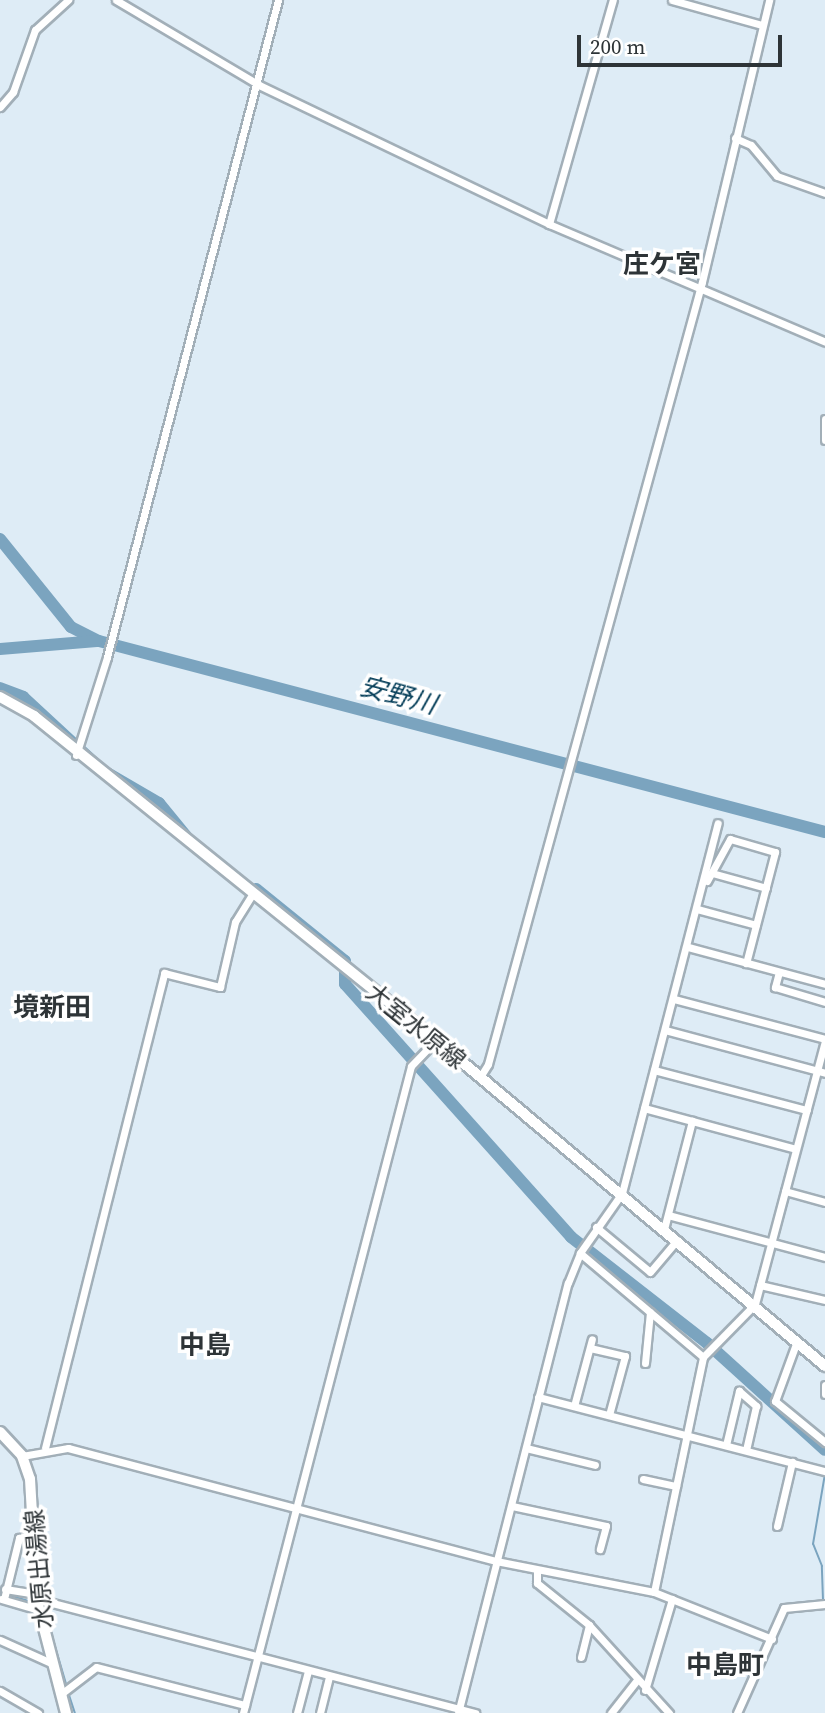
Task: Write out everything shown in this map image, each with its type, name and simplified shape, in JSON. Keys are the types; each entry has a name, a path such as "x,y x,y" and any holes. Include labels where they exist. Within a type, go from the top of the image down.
{"main road":[{"name":"大室水原線","path":"0,697 34,716 79,750 251,896 436,1040 622,1193 825,1366"},
{"name":"水原出湯線","path":"0,1432 22,1456 32,1491 38,1602 51,1663 66,1713"}],"street":[{"path":"0,107 13,92 35,30 68,0"},
{"path":"116,0 259,85 549,224 825,342"},
{"path":"79,750 107,657 259,85 278,0"},
{"path":"549,224 613,0"},
{"path":"672,0 762,25"},
{"path":"480,1077 575,752 700,287 769,0"},
{"path":"736,138 751,145 776,176 825,193"},
{"path":"825,419 825,440"},
{"path":"459,1711 538,1397 580,1253 622,1193 688,947 718,823"},
{"path":"701,892 730,839 775,852 746,963"},
{"path":"712,873 766,888"},
{"path":"46,1448 164,973 220,986 235,922 251,896"},
{"path":"697,909 756,925"},
{"path":"688,947 825,984"},
{"path":"779,972 775,987 825,1002"},
{"path":"654,1591 703,1357 755,1304 807,1110 821,1072 825,1040 674,999"},
{"path":"665,1030 821,1072"},
{"path":"61,1694 96,1667 244,1709 411,1066 436,1040"},
{"path":"654,1070 807,1110"},
{"path":"644,1108 796,1149"},
{"path":"664,1229 692,1121"},
{"path":"785,1191 825,1202"},
{"path":"668,1215 825,1257"},
{"path":"596,1227 650,1272 677,1240"},
{"path":"580,1253 703,1357"},
{"path":"760,1285 825,1300"},
{"path":"645,1363 650,1312"},
{"path":"574,1406 592,1339"},
{"path":"797,1341 775,1401 825,1442"},
{"path":"590,1348 625,1356 609,1415"},
{"path":"825,1385 825,1394"},
{"path":"726,1445 739,1391 756,1406 746,1450"},
{"path":"538,1397 825,1471"},
{"path":"22,1456 46,1448 68,1448 496,1561 654,1591 772,1639"},
{"path":"526,1448 595,1465"},
{"path":"777,1526 792,1462"},
{"path":"643,1479 676,1486"},
{"path":"512,1506 606,1526 600,1549"},
{"path":"33,1535 19,1538 2,1599 38,1602"},
{"path":"537,1570 537,1583 589,1625 645,1690 669,1713"},
{"path":"5,1589 38,1602 475,1713"},
{"path":"645,1690 672,1599"},
{"path":"737,1713 789,1605 825,1604"},
{"path":"581,1657 589,1625"},
{"path":"0,1640 51,1663"},
{"path":"297,1713 308,1671"},
{"path":"320,1713 329,1676"},
{"path":"611,1713 637,1680"},
{"path":"0,1691 38,1713"}],"waterway":[{"name":"安野川","path":"0,539 71,627 99,641 825,832"},
{"path":"0,649 97,641"},
{"path":"0,688 23,697 102,770 159,803 186,836"},
{"path":"256,889 345,961 345,984 571,1237 707,1343 825,1450"},
{"path":"823,1600 822,1566 813,1544 825,1474"},
{"path":"8,1595 33,1602"},
{"path":"44,1609 67,1687"},
{"path":"68,1692 75,1713"}],"district":[{"name":"庄ケ宮","path":"662,265"},
{"name":"境新田","path":"52,1008"},
{"name":"中島","path":"205,1346"},
{"name":"中島町","path":"725,1666"}]}
